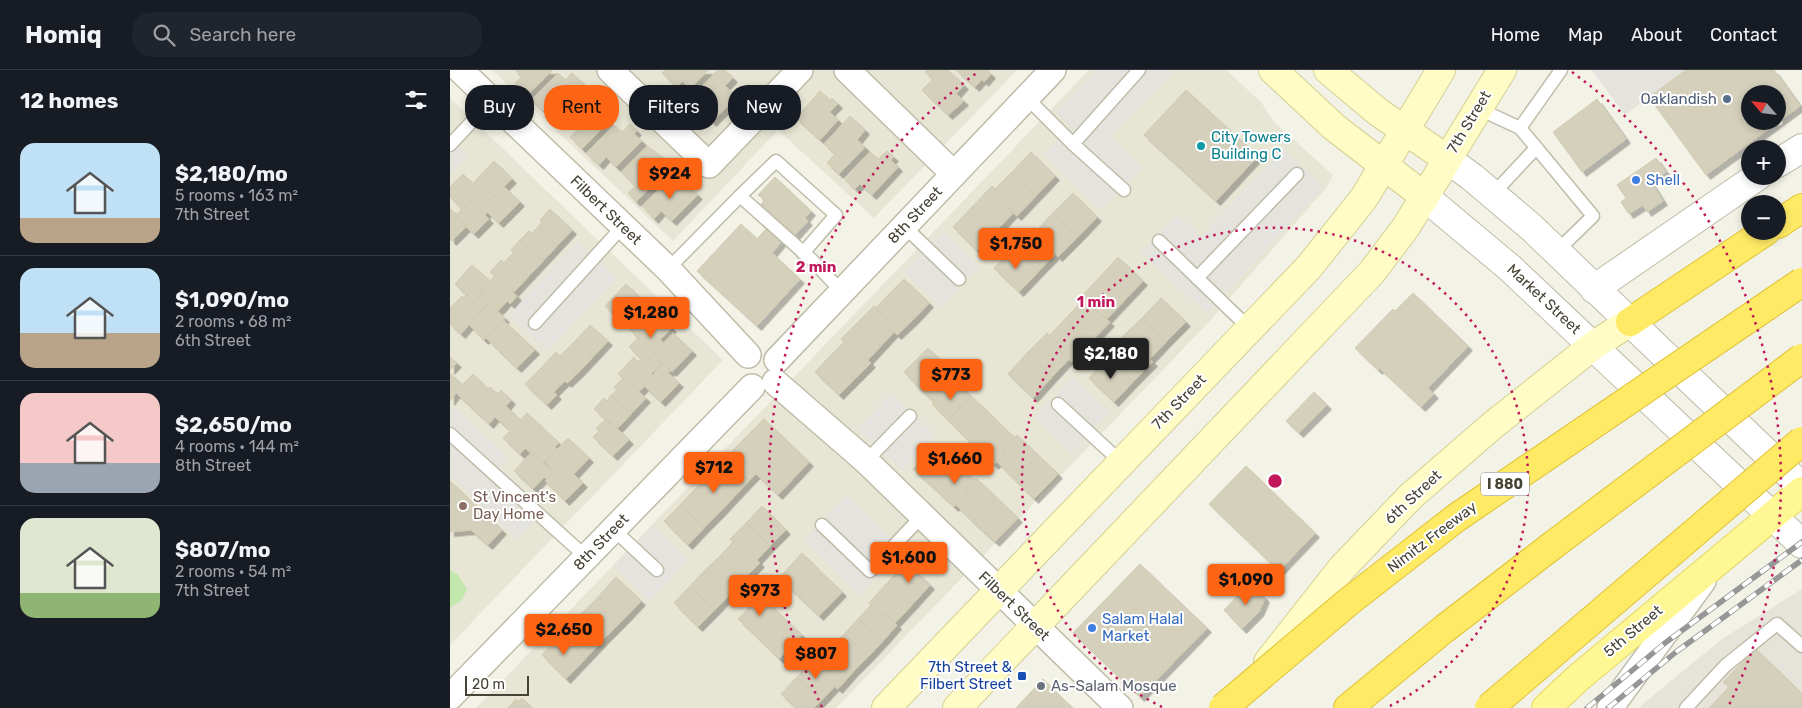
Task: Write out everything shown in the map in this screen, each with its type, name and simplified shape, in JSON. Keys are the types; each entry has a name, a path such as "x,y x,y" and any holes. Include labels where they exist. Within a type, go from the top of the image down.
{"highway":[{"path":"1786,219 1802,208"},
{"path":"1630,322 1753,240"},
{"name":"Nimitz Freeway","path":"1223,708 1318,626 1456,518 1802,282"},
{"path":"1348,708 1487,596 1802,358"},
{"path":"1489,708 1802,441"}],"main road":[{"name":"Market Street","path":"1273,70 1334,127 1425,197"},
{"path":"1328,70 1406,132 1447,159"},
{"name":"7th Street","path":"886,708 1332,240 1356,209 1406,132 1441,70"},
{"name":"7th Street","path":"957,708 1345,303 1390,249 1425,197 1477,108 1502,70"},
{"name":"6th Street","path":"1232,708 1342,568 1411,496 1493,426 1594,345 1630,322"},
{"name":"5th Street","path":"1546,708 1578,678 1802,489"}],"street":[{"name":"Filbert Street","path":"460,70 476,85"},
{"path":"610,70 709,165 800,70"},
{"path":"848,70 954,174"},
{"name":"8th Street","path":"450,697 613,529 768,376 842,292 1053,70"},
{"name":"Filbert Street","path":"523,130 668,269 748,355 763,351 768,376 866,461 1120,708"},
{"path":"1786,158 1802,148"},
{"path":"1447,159 1493,194 1556,252 1802,489"},
{"path":"1594,289 1745,185"},
{"name":"Market Street","path":"1425,197 1477,238 1594,345 1802,544"},
{"name":"5th Street","path":"1610,708 1722,556"}],"lane":[{"path":"1073,144 1139,70"},
{"path":"1520,128 1561,70"},
{"path":"1026,98 1124,190"},
{"path":"1477,108 1520,128 1593,216 1556,252"},
{"path":"450,145 465,129"},
{"path":"1493,194 1536,148"},
{"path":"668,269 776,160 836,215 803,253"},
{"path":"1197,278 1297,174"},
{"path":"740,196 803,253 842,292"},
{"path":"535,323 595,260 623,226"},
{"path":"905,227 959,279"},
{"path":"1160,241 1250,328"},
{"path":"1058,404 1121,462"},
{"path":"866,461 910,416"},
{"path":"450,434 586,557"},
{"path":"822,525 870,571 922,516"},
{"path":"613,529 657,570"},
{"path":"1686,708 1725,666 1777,624 1802,646"}],"shaded area":[{"path":"492,70 1017,70 874,218 778,130 673,241 556,130 619,130 619,85 544,85 544,119 534,110 534,85 508,85"},
{"path":"1089,70 1226,70 1261,102 1274,122 1333,175 1326,188 1208,323 836,708 476,708"},
{"path":"1096,70 1175,70 1110,135 1143,168 1101,210 1044,153 1070,126 1055,111"},
{"path":"1592,70 1686,70 1625,115"},
{"path":"450,98 465,112 465,130 483,130 723,360 450,645"},
{"path":"450,137 469,156 450,174"},
{"path":"1283,149 1324,187 1207,313 1141,253 1177,214 1201,236"},
{"path":"943,232 979,267 941,307 904,272"},
{"path":"578,241 617,278 548,351 509,314"},
{"path":"1074,377 1110,412 1071,453 1035,417"},
{"path":"891,393 935,435 902,470 857,429"},
{"path":"454,406 509,458 501,468 546,511 518,540 450,476 450,411"},
{"path":"846,495 903,549 860,595 803,540"},
{"path":"652,525 689,560 650,601 613,566"},
{"path":"1802,589 1802,708 1638,708 1722,639"}],"green space":[{"path":"450,570 458,575 467,589 462,600 450,608"}],"building":[{"path":"516,70 553,70 534,88 534,85 517,85 515,83 521,78"},
{"path":"665,70 708,70 694,85 686,85 683,81 679,85 675,85 662,73"},
{"path":"718,70 725,70 733,78 725,86 728,89 728,106 718,116 718,85 703,85"},
{"path":"927,70 948,70 964,85 956,94 964,101 948,115 922,90 933,79 925,72"},
{"path":"956,70 987,70 991,74 984,82 982,79 975,87"},
{"path":"1686,70 1774,70 1785,85 1741,85 1741,130 1767,130 1754,140 1741,140 1741,149 1706,175 1649,97"},
{"path":"558,73 565,80 572,73 585,85 546,85"},
{"path":"544,87 543,111 534,103 534,97"},
{"path":"1786,87 1800,106 1786,116"},
{"name":"City Towers Building C","path":"1186,90 1258,156 1216,201 1144,135"},
{"path":"820,91 831,101 832,98 838,104 830,112 838,120 820,140 801,123 801,112"},
{"path":"1597,99 1626,139 1582,172 1553,132"},
{"path":"850,116 865,130 857,140 865,147 839,174 827,163 835,154 824,144"},
{"path":"629,125 629,130 636,130 634,134 642,141 616,167 606,157 599,165 586,153 609,130 619,129 622,132"},
{"path":"577,130 600,130 582,149 570,137"},
{"path":"647,146 664,158 656,167 664,174 636,202 628,193 635,186 621,172"},
{"path":"887,151 894,157 891,160 898,167 872,195 860,184 855,189 845,180 870,152 878,159"},
{"path":"1031,152 1055,176 1036,196 1011,173"},
{"path":"1656,158 1666,172 1651,182 1663,201 1647,212 1643,205 1629,214 1621,202 1626,198 1617,185"},
{"path":"494,161 512,179 490,200 474,185 475,181"},
{"path":"1011,173 1036,196 1017,216 1003,203 1006,200 995,189"},
{"path":"463,174 490,200 480,210 470,201 462,209 450,197 450,187"},
{"path":"775,177 811,211 805,218 808,221 795,235 761,204 765,200 758,195"},
{"path":"669,179 677,187 683,181 698,195 672,221 661,211 654,219 642,206"},
{"path":"992,186 1006,200 1003,203 1013,213 997,230 972,207"},
{"path":"504,187 520,202 499,223 487,212 485,215 480,210"},
{"path":"1073,193 1097,217 1078,237 1053,213"},
{"path":"470,201 489,219 474,234 455,216"},
{"path":"972,207 997,230 977,251 953,227"},
{"path":"450,208 466,227 452,241 450,239"},
{"path":"550,209 572,230 557,246 538,227 542,222 540,220"},
{"path":"1053,213 1078,237 1058,257 1045,243 1048,241 1037,230"},
{"path":"741,224 757,239 767,228 782,241 772,253 800,279 757,326 697,271"},
{"path":"538,227 557,246 543,261 520,240 529,231 532,233"},
{"path":"1034,227 1048,241 1045,243 1056,254 1039,271 1014,247"},
{"path":"520,240 543,261 528,277 508,258 514,253 511,250"},
{"path":"1014,247 1039,271 1019,292 994,268"},
{"path":"1118,257 1143,281 1124,301 1099,278"},
{"path":"508,258 528,277 514,292 490,272 501,260 504,263"},
{"path":"472,265 490,281 474,302 455,284"},
{"path":"495,275 517,296 510,304 507,301 500,309 491,300 486,305 478,297 483,293 481,291"},
{"path":"1099,278 1124,301 1107,319 1080,298"},
{"path":"904,279 929,303 914,319 889,294"},
{"path":"626,284 645,302 626,322 621,317 618,320 605,306"},
{"path":"1413,293 1433,312 1378,370 1355,348 1393,309 1395,311"},
{"path":"889,294 914,319 897,335 884,322 887,319 876,308"},
{"path":"466,295 474,302 478,297 486,305 461,334 450,324 450,308 462,296 464,298"},
{"path":"1161,298 1186,322 1166,342 1142,318"},
{"path":"491,300 500,309 497,311 505,318 484,340 469,325"},
{"path":"1083,300 1110,322 1091,342 1066,318"},
{"path":"645,302 659,316 638,338 630,330 632,328 626,322"},
{"path":"874,306 887,319 884,322 894,332 881,346 857,323"},
{"path":"1433,312 1468,346 1428,388 1434,394 1421,407 1379,368"},
{"path":"662,313 669,320 667,323 672,328 660,340 664,343 645,363 629,347"},
{"path":"1066,318 1091,342 1072,362 1058,349 1061,346 1050,335"},
{"path":"1142,318 1166,342 1150,359 1140,349 1137,352 1122,337"},
{"path":"503,320 518,334 501,353 486,338"},
{"path":"857,323 881,346 868,360 857,350 855,353 841,339"},
{"path":"590,325 608,341 593,357 576,340"},
{"path":"673,333 692,351 672,372 653,354"},
{"path":"1047,333 1061,346 1058,349 1069,359 1052,377 1027,353"},
{"path":"518,334 535,350 517,368 501,353"},
{"path":"576,340 593,357 578,373 560,356"},
{"path":"1126,340 1137,352 1140,349 1153,362 1133,382 1108,358"},
{"path":"844,342 855,353 857,350 871,363 855,379 831,355"},
{"path":"928,348 945,364 920,389 904,372"},
{"path":"556,352 578,373 567,383 565,381 560,386 541,368"},
{"path":"1027,353 1052,377 1033,398 1008,374"},
{"path":"653,354 662,363 651,374 654,376 638,393 618,374 634,357 638,362 641,359 645,363"},
{"path":"831,355 855,379 839,395 815,372"},
{"path":"450,357 457,363 450,370"},
{"path":"1108,358 1133,382 1114,402 1089,378"},
{"path":"662,363 670,371 668,373 679,383 661,402 644,386"},
{"path":"945,364 960,380 948,393 945,390 934,402 920,389"},
{"path":"541,368 560,386 554,392 557,395 547,405 525,384"},
{"path":"450,373 462,385 450,401"},
{"path":"473,374 488,389 471,407 455,392"},
{"path":"623,378 646,398 631,414 611,395 617,390 614,387"},
{"path":"958,383 971,396 948,420 932,404 945,390 948,393"},
{"path":"490,387 498,394 501,390 511,400 506,406 513,413 503,424 495,417 489,424 471,407"},
{"path":"1314,392 1327,405 1299,433 1286,421"},
{"path":"611,395 631,414 617,429 594,409 604,398 607,401"},
{"path":"971,396 986,410 962,434 948,420"},
{"path":"986,410 1001,425 977,449 962,434"},
{"path":"513,413 520,420 527,413 543,428 524,447 526,448 520,454 503,438 510,431 503,424"},
{"path":"764,419 809,462 778,495 756,474 749,481 732,464 738,457 732,451"},
{"path":"605,420 610,425 612,423 629,440 613,456 593,437 599,431 596,428"},
{"path":"1001,425 1015,438 1004,449 1007,451 994,465 977,449"},
{"path":"543,428 559,443 555,447 557,449 542,464 524,447"},
{"path":"1017,435 1038,455 1014,479 997,462 1007,451 1004,449"},
{"path":"568,438 589,458 574,474 563,463 554,472 545,462"},
{"path":"936,444 957,464 934,488 913,469"},
{"path":"531,453 554,472 547,480 544,477 533,489 514,471"},
{"path":"1038,455 1058,474 1034,499 1014,479"},
{"path":"725,458 749,481 733,498 709,474"},
{"path":"563,463 583,483 565,501 545,481"},
{"path":"957,464 974,480 965,490 967,493 954,507 934,488"},
{"path":"1246,466 1315,533 1279,571 1209,504"},
{"path":"709,474 733,498 719,513 694,490"},
{"path":"976,478 996,497 973,522 956,505 967,493 965,490"},
{"name":"St Vincent's Day Home","path":"450,481 502,530 488,545 471,530 450,532"},
{"path":"694,490 719,513 704,528 680,505"},
{"path":"996,497 1018,518 995,542 973,522"},
{"path":"680,505 704,528 688,545 664,521"},
{"path":"762,506 786,530 770,546 746,523"},
{"path":"746,523 770,546 757,560 747,550 744,553 730,539"},
{"path":"733,542 744,553 747,550 760,563 744,579 720,556"},
{"path":"802,553 822,573 799,597 779,578"},
{"path":"720,556 744,579 729,595 704,571"},
{"path":"906,562 930,585 912,605 888,582"},
{"path":"1140,564 1207,628 1140,697 1073,633"},
{"path":"704,571 729,595 715,610 690,586"},
{"path":"822,573 842,592 819,616 799,597"},
{"path":"616,577 641,601 622,621 598,597"},
{"path":"888,582 912,605 895,623 884,613 882,616 869,603"},
{"path":"1250,583 1265,598 1259,612 1242,629 1224,610"},
{"path":"690,586 715,610 698,627 674,603"},
{"path":"761,596 781,615 759,639 738,619"},
{"path":"598,597 622,621 604,639 579,616"},
{"path":"871,605 882,616 884,613 897,625 883,641 858,619"},
{"path":"781,615 802,635 779,659 759,639"},
{"path":"579,616 604,639 586,658 562,634"},
{"path":"858,619 883,641 868,657 844,634"},
{"path":"562,634 586,658 566,679 542,655"},
{"path":"844,634 868,657 853,672 829,650"},
{"path":"1756,649 1802,694 1802,708 1709,708 1729,687 1723,682"},
{"path":"829,650 853,672 838,689 824,676 827,673 817,663"},
{"path":"813,660 827,673 824,676 835,686 822,700 797,677"},
{"path":"797,677 822,700 814,708 796,708 781,694"},
{"path":"1043,679 1063,699 1054,708 1016,708"},
{"path":"522,698 532,708 508,708 516,699 518,702"},
{"path":"1063,699 1073,708 1054,708"}],"railway":[{"path":"1587,708 1665,643 1802,542"},
{"path":"1608,708 1676,652 1802,560"}],"place":[{"name":"Oaklandish","path":"1727,99"},
{"name":"City Towers Building C","path":"1201,146"},
{"name":"Shell","path":"1636,180"},
{"name":"St Vincent's Day Home","path":"463,506"},
{"name":"Salam Halal Market","path":"1092,628"},
{"name":"7th Street & Filbert Street","path":"1022,676"},
{"name":"As-Salam Mosque","path":"1041,686"}]}
